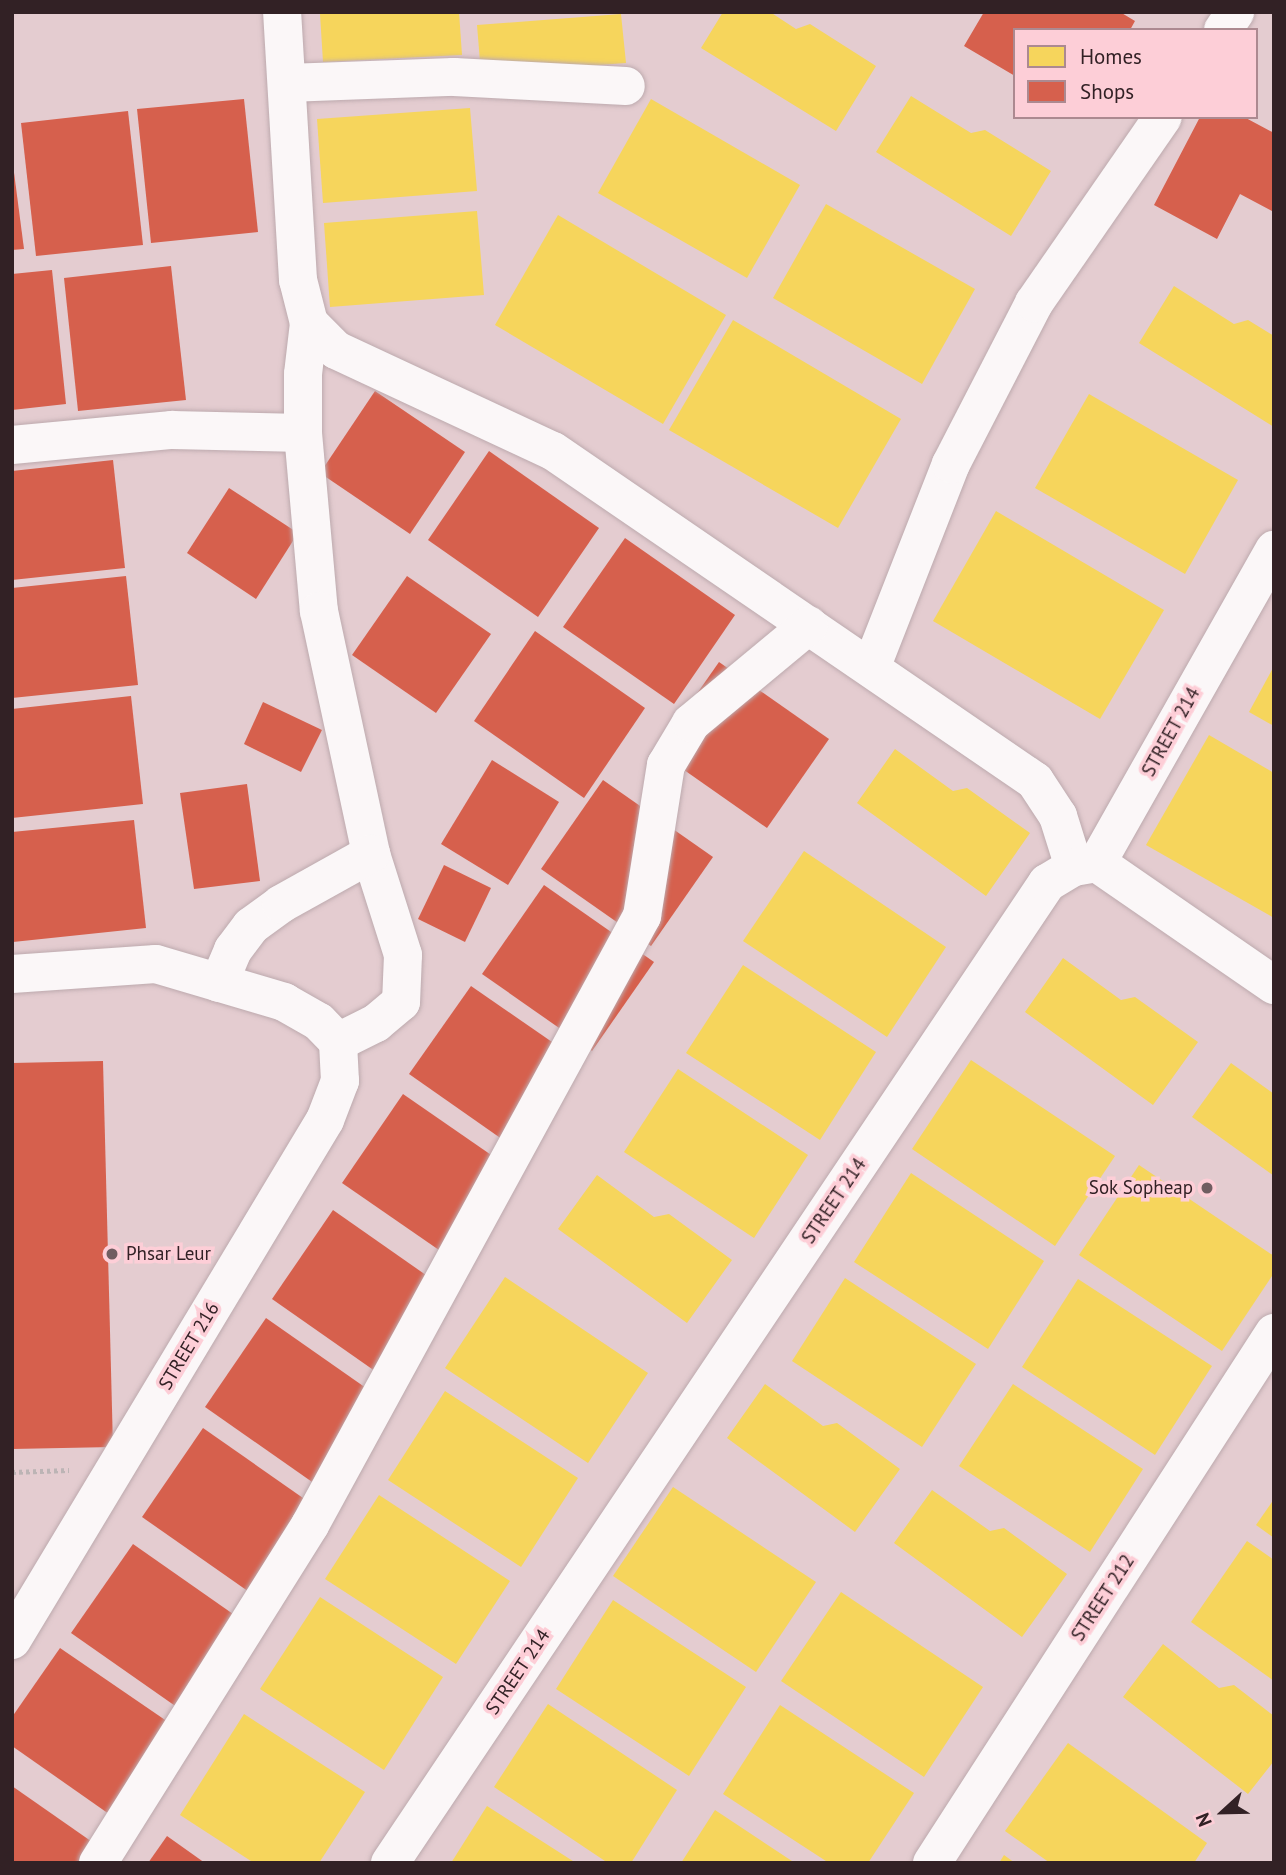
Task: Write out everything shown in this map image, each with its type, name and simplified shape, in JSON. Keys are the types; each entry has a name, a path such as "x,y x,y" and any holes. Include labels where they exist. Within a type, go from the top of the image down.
{"street":[{"path":"12,974 156,964 284,1002 319,1021 338,1042 376,1023 401,1002 403,955 372,854 319,611 303,433 303,374 309,323 298,280 282,12"},
{"path":"1224,28 1235,12"},
{"path":"286,83 454,77 626,86"},
{"path":"871,668 951,464 1034,303 1162,119"},
{"path":"309,323 336,350 553,451 809,625 1035,781 1086,865 1274,985"},
{"path":"12,445 172,430 303,433"},
{"name":"STREET 214","path":"390,1863 1047,883 1086,865 1274,550"},
{"path":"98,1863 310,1525 642,916 666,765 691,723 809,625"},
{"path":"219,983 233,950 251,926 281,904 372,854"},
{"name":"STREET 216","path":"12,1640 326,1120 340,1081 338,1042"},
{"name":"STREET 212","path":"932,1863 1274,1334"}],"building: Homes":[{"path":"459,12 462,55 323,62 320,14"},
{"path":"723,12 770,12 796,29 810,24 876,66 836,131 701,48"},
{"path":"621,14 626,63 481,74 477,25"},
{"path":"911,96 971,133 985,130 1051,171 1011,236 876,152"},
{"path":"651,99 800,185 747,278 598,193"},
{"path":"470,108 477,191 323,203 317,119"},
{"path":"826,204 975,289 922,384 773,298"},
{"path":"477,211 484,295 330,307 324,223"},
{"path":"558,215 726,315 663,424 495,325"},
{"path":"1174,286 1234,324 1248,320 1274,336 1274,427 1139,343"},
{"path":"733,320 901,419 838,528 669,430"},
{"path":"1089,394 1238,480 1185,574 1035,488"},
{"path":"996,511 1164,610 1100,719 933,621"},
{"path":"1274,666 1274,726 1249,712"},
{"path":"1209,735 1274,773 1274,918 1146,845"},
{"path":"895,749 953,791 967,788 1030,833 986,896 857,803"},
{"path":"804,851 946,947 887,1037 743,941"},
{"path":"1063,958 1121,1000 1135,997 1198,1042 1153,1105 1025,1012"},
{"path":"743,965 876,1052 820,1140 686,1053"},
{"path":"971,1060 1115,1156 1055,1246 912,1149"},
{"path":"1231,1063 1274,1094 1274,1176 1192,1117"},
{"path":"678,1069 808,1155 754,1238 624,1152"},
{"path":"1139,1165 1274,1256 1274,1273 1222,1351 1079,1255"},
{"path":"911,1173 1044,1261 988,1349 854,1262"},
{"path":"597,1175 654,1217 669,1214 732,1260 687,1323 558,1229"},
{"path":"505,1277 648,1373 588,1463 445,1368"},
{"path":"845,1278 976,1364 922,1447 792,1361"},
{"path":"1078,1279 1212,1366 1155,1455 1022,1367"},
{"path":"765,1384 823,1426 837,1423 900,1469 855,1532 727,1438"},
{"path":"1013,1384 1143,1469 1090,1552 959,1466"},
{"path":"445,1391 578,1478 521,1567 388,1480"},
{"path":"673,1487 816,1582 756,1672 613,1576"},
{"path":"932,1490 990,1531 1004,1528 1067,1574 1022,1637 894,1543"},
{"path":"379,1495 510,1581 456,1664 325,1579"},
{"path":"1274,1499 1274,1538 1256,1525"},
{"path":"1247,1541 1274,1560 1274,1681 1191,1622"},
{"path":"841,1592 983,1687 924,1777 781,1681"},
{"path":"320,1597 443,1677 384,1770 260,1689"},
{"path":"613,1600 746,1687 689,1776 556,1689"},
{"path":"1163,1644 1219,1688 1234,1685 1274,1716 1274,1761 1248,1794 1123,1697"},
{"path":"548,1704 677,1790 631,1863 608,1863 494,1787"},
{"path":"780,1705 914,1793 868,1863 829,1863 723,1794"},
{"path":"244,1714 365,1792 319,1863 254,1863 180,1815"},
{"path":"1068,1743 1207,1843 1194,1863 1050,1863 1005,1831"},
{"path":"487,1806 576,1863 451,1863"},
{"path":"715,1810 795,1863 681,1863"},
{"path":"1004,1855 1015,1863 999,1863"}],"building: Shops":[{"path":"984,12 1120,12 1135,21 1131,28 1013,28 1013,75 964,46"},
{"path":"244,99 258,232 151,243 137,109"},
{"path":"128,111 143,245 36,256 21,123"},
{"path":"1199,119 1248,119 1274,133 1274,212 1240,194 1217,239 1154,205"},
{"path":"12,157 24,249 12,250"},
{"path":"171,266 186,400 78,411 64,278"},
{"path":"52,270 66,404 12,410 12,274"},
{"path":"375,391 465,452 410,534 320,473"},
{"path":"489,451 599,528 538,617 428,540"},
{"path":"113,460 125,568 12,580 12,471"},
{"path":"229,488 298,533 256,599 187,553"},
{"path":"625,538 735,615 674,704 563,627"},
{"path":"126,576 138,685 12,698 12,588"},
{"path":"407,576 491,634 436,713 352,655"},
{"path":"535,631 645,708 584,798 474,721"},
{"path":"719,662 829,739 767,828 657,751"},
{"path":"131,696 143,804 12,818 12,709"},
{"path":"263,702 322,730 301,772 244,744"},
{"path":"492,760 559,802 508,885 441,844"},
{"path":"603,780 713,857 651,946 541,869"},
{"path":"247,784 260,881 194,889 180,793"},
{"path":"134,820 146,928 13,942 12,832"},
{"path":"444,865 491,888 465,942 418,919"},
{"path":"544,885 654,962 592,1051 482,974"},
{"path":"471,986 581,1062 519,1151 409,1074"},
{"name":"Phsar Leur","path":"103,1061 113,1447 12,1449 12,1063"},
{"path":"403,1094 513,1170 452,1259 342,1183"},
{"path":"333,1210 443,1287 382,1376 272,1299"},
{"path":"266,1318 376,1395 315,1484 205,1407"},
{"path":"203,1428 313,1505 252,1594 142,1517"},
{"path":"133,1544 243,1621 181,1710 71,1633"},
{"path":"60,1648 171,1724 109,1814 12,1746 12,1717"},
{"path":"12,1786 118,1860 116,1863 12,1863"},
{"path":"167,1836 205,1863 148,1863"}],"place":[{"name":"Sok Sopheap","path":"1207,1188"},
{"name":"Phsar Leur","path":"112,1254"}]}
